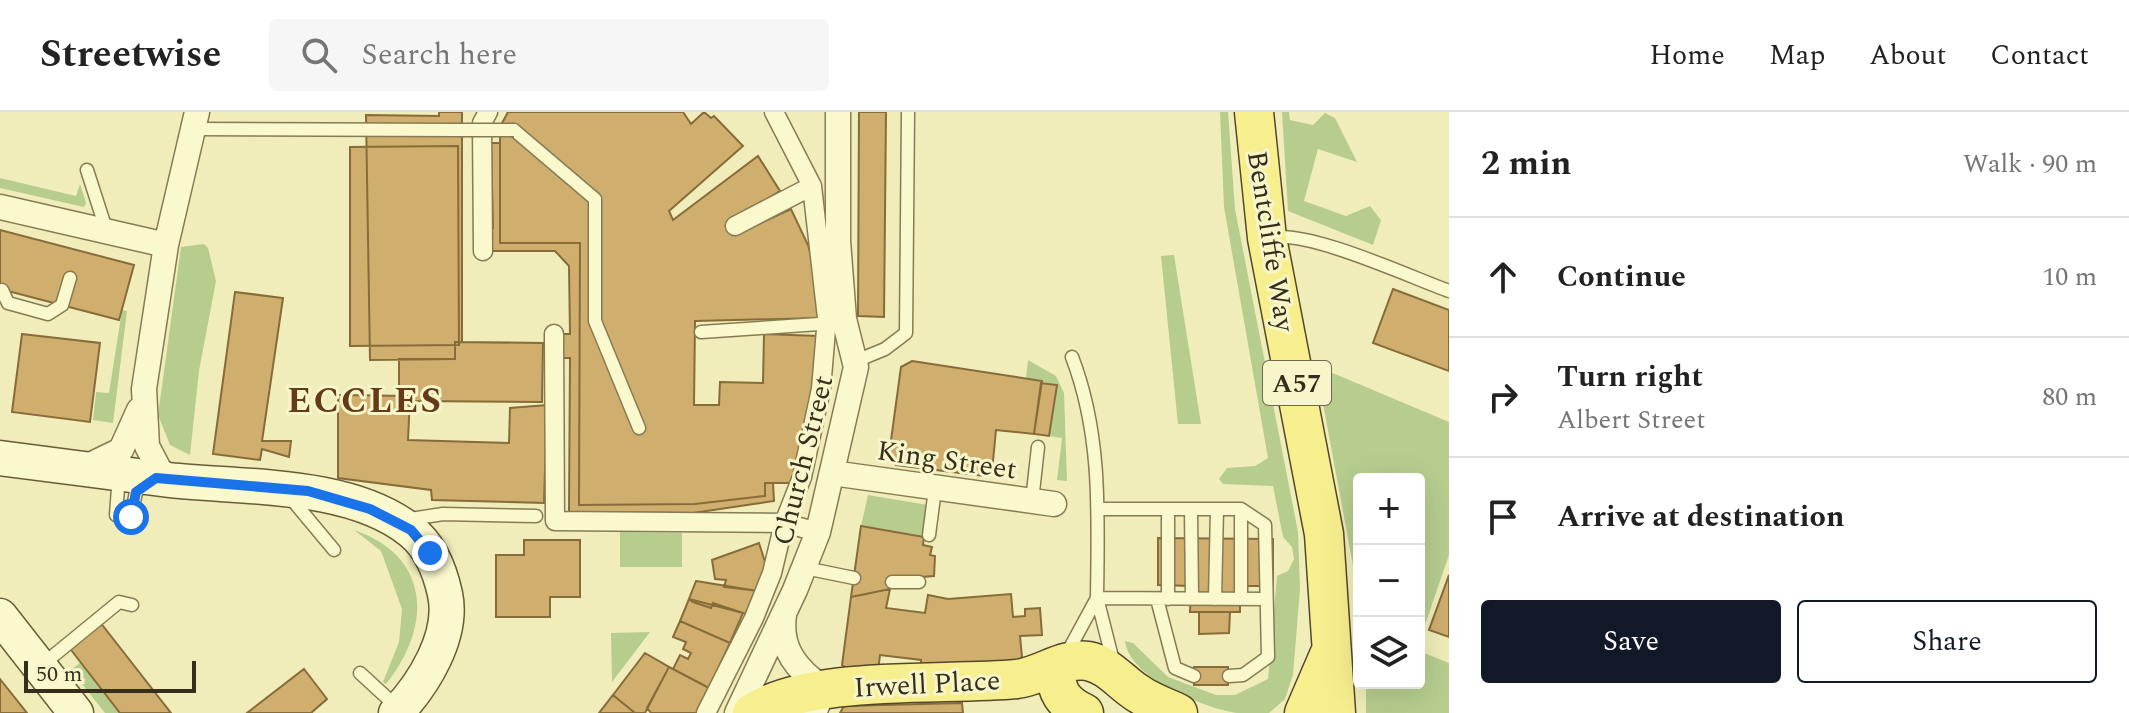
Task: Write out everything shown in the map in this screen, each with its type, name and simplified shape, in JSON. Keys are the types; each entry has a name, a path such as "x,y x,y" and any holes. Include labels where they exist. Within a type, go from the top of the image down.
{"main road":[{"name":"Bentcliffe Way","path":"1254,112 1267,238 1324,534 1329,655 1336,713"},
{"path":"0,458 164,479 281,488 345,502 411,530 430,553 448,608 438,653 397,711"},
{"path":"0,616 76,713"},
{"name":"Bentcliffe Way","path":"1304,713 1329,655"},
{"name":"Irwell Place","path":"752,713 786,696 819,701 1020,678 1085,660 1104,667 1125,685 1178,713"},
{"path":"1056,668 1056,682 1064,700 1084,713"}],"street":[{"path":"483,251 482,123 488,112"},
{"path":"706,713 754,618 772,573 784,523 802,477 835,323 812,186 774,112"},
{"name":"Church Street","path":"737,713 805,568 818,532 856,361 835,323 838,112"},
{"path":"97,470 121,450 132,432 144,389 166,245 195,120"},
{"path":"735,226 812,186"},
{"path":"0,207 108,235 166,245"},
{"path":"554,334 555,521"},
{"path":"144,389 147,446 164,479"},
{"name":"King Street","path":"832,473 1043,502"},
{"path":"536,516 555,521 784,523 818,532"},
{"path":"784,613 782,633 786,649 808,678 819,701"}],"lane":[{"path":"856,361 885,349 906,333 908,112"},
{"path":"195,120 360,130 514,130 595,199 595,321 639,428"},
{"path":"87,170 108,235"},
{"path":"1267,238 1282,235 1333,248 1449,291"},
{"path":"2,290 8,303 48,314 62,305 70,278"},
{"path":"701,332 835,323"},
{"path":"1072,357 1086,394 1094,433 1099,509 1097,598 1111,656 1125,685"},
{"path":"1038,447 1043,502"},
{"path":"97,470 118,488 116,515"},
{"path":"131,517 136,492 164,479"},
{"path":"281,488 334,550"},
{"path":"929,535 935,489"},
{"path":"1099,509 1241,509 1265,525 1268,657 1243,675 1229,676"},
{"path":"1168,509 1162,599 1175,668 1194,676"},
{"path":"1191,509 1192,599"},
{"path":"1215,599 1217,509"},
{"path":"1241,509 1241,599"},
{"path":"393,521 443,514 536,516"},
{"path":"805,568 854,578"},
{"path":"892,582 919,582"},
{"path":"1097,598 1266,599"},
{"path":"1056,668 1078,637 1097,598"},
{"path":"39,666 119,602 132,605"},
{"path":"360,673 397,711"}],"green space":[{"path":"1220,112 1228,112 1235,209 1298,532 1300,589 1293,675 1285,699 1269,713 1223,710 1170,689 1140,667 1130,655 1125,641 1133,643 1168,677 1216,695 1235,695 1268,679 1277,576 1288,571 1294,559 1292,547 1283,537 1273,486 1223,484 1219,479 1227,468 1255,466 1268,458 1224,207"},
{"path":"1282,112 1289,112 1290,120 1313,125 1325,113 1335,118 1357,162 1318,149 1304,201 1346,216 1370,206 1381,220 1373,245 1288,211"},
{"path":"0,178 76,196 80,184 86,203 84,207 0,188"},
{"path":"204,244 208,248 216,281 199,371 190,455 170,445 158,415 181,247"},
{"path":"1174,255 1201,424 1178,424 1161,256"},
{"path":"122,310 127,311 113,423 93,420 96,392 109,393"},
{"path":"1028,360 1056,376 1064,393 1067,481 1057,480 1062,438 1049,436 1057,385 1026,378"},
{"path":"1316,366 1449,422 1449,555 1425,625 1425,473 1353,473 1353,566"},
{"path":"868,495 928,505 924,537 861,526"},
{"path":"354,530 380,542 399,558 411,576 416,596 416,618 411,640 386,684 383,682 399,642 402,609 381,551"},
{"path":"620,532 682,533 682,567 620,567"},
{"path":"650,632 612,682 611,633"},
{"path":"1425,653 1449,663 1449,713 1366,713 1366,689 1425,689"},
{"path":"81,662 120,713 105,713 71,670"}],"building":[{"path":"439,112 462,112 462,342 455,342 455,359 370,360 366,115 439,116"},
{"path":"508,112 683,112 691,124 704,112 711,118 714,116 743,146 669,211 673,220 758,156 780,191 730,221 741,232 791,209 808,245 818,281 820,318 695,321 694,405 719,405 720,382 763,383 764,334 819,336 817,384 793,483 765,483 765,496 695,504 579,505 580,243 500,243 500,127"},
{"path":"859,112 886,112 884,317 858,316"},
{"path":"491,143 500,143 500,243 580,243 579,505 695,504 765,496 765,483 773,483 774,501 693,513 569,512 570,358 562,358 561,334 570,334 569,266 555,251 485,251 484,229 493,228"},
{"path":"458,146 459,345 350,346 350,147"},
{"path":"0,230 134,265 119,320 0,289"},
{"path":"1393,289 1449,310 1449,371 1373,343"},
{"path":"235,292 283,298 262,441 291,441 289,457 262,449 260,460 213,454"},
{"path":"22,334 100,343 90,422 12,412"},
{"path":"455,342 543,343 542,402 411,401 411,391 399,391 399,359 455,359"},
{"path":"912,361 1042,381 1034,434 996,430 992,471 984,476 896,465 889,455 901,367"},
{"path":"1041,383 1057,385 1049,436 1034,434"},
{"path":"338,395 410,396 408,440 509,443 510,408 547,405 544,503 432,500 431,490 338,478"},
{"path":"861,526 924,537 923,545 932,547 930,555 935,556 934,576 893,579 890,589 851,597"},
{"path":"1158,538 1273,539 1273,586 1240,586 1240,612 1190,612 1191,586 1158,585"},
{"path":"524,540 580,540 580,597 550,597 550,617 496,617 496,555 524,555"},
{"path":"759,543 766,565 758,591 724,587 726,580 715,579 712,560"},
{"path":"1449,575 1449,637 1429,630"},
{"path":"696,581 758,591 749,615 713,603 711,608 693,602 689,599"},
{"path":"890,589 886,608 925,613 928,595 948,599 1011,594 1013,617 1025,616 1025,609 1040,608 1042,635 1020,636 1022,657 1019,662 921,666 921,660 880,655 878,671 851,671 842,665 851,597"},
{"path":"689,599 743,613 730,643 680,621"},
{"path":"1199,612 1230,612 1229,633 1199,634"},
{"path":"680,621 730,643 709,688 673,669 680,655 688,659 691,653 683,649 686,642 673,637"},
{"path":"100,622 171,713 120,713 68,646"},
{"path":"645,653 669,667 645,713 635,713 613,695"},
{"path":"669,667 709,688 697,713 651,713 647,708"},
{"path":"1194,667 1228,667 1228,685 1194,685"},
{"path":"304,669 327,699 311,713 247,713"},
{"path":"0,679 27,713 0,713"},
{"path":"613,695 635,713 599,713"},
{"path":"962,703 963,713 840,713 844,706"}],"district":[{"name":"ECCLES","path":"365,399"}],"route":[{"path":"131,517 136,492 156,478 308,491 370,509 411,530 430,553"}]}
